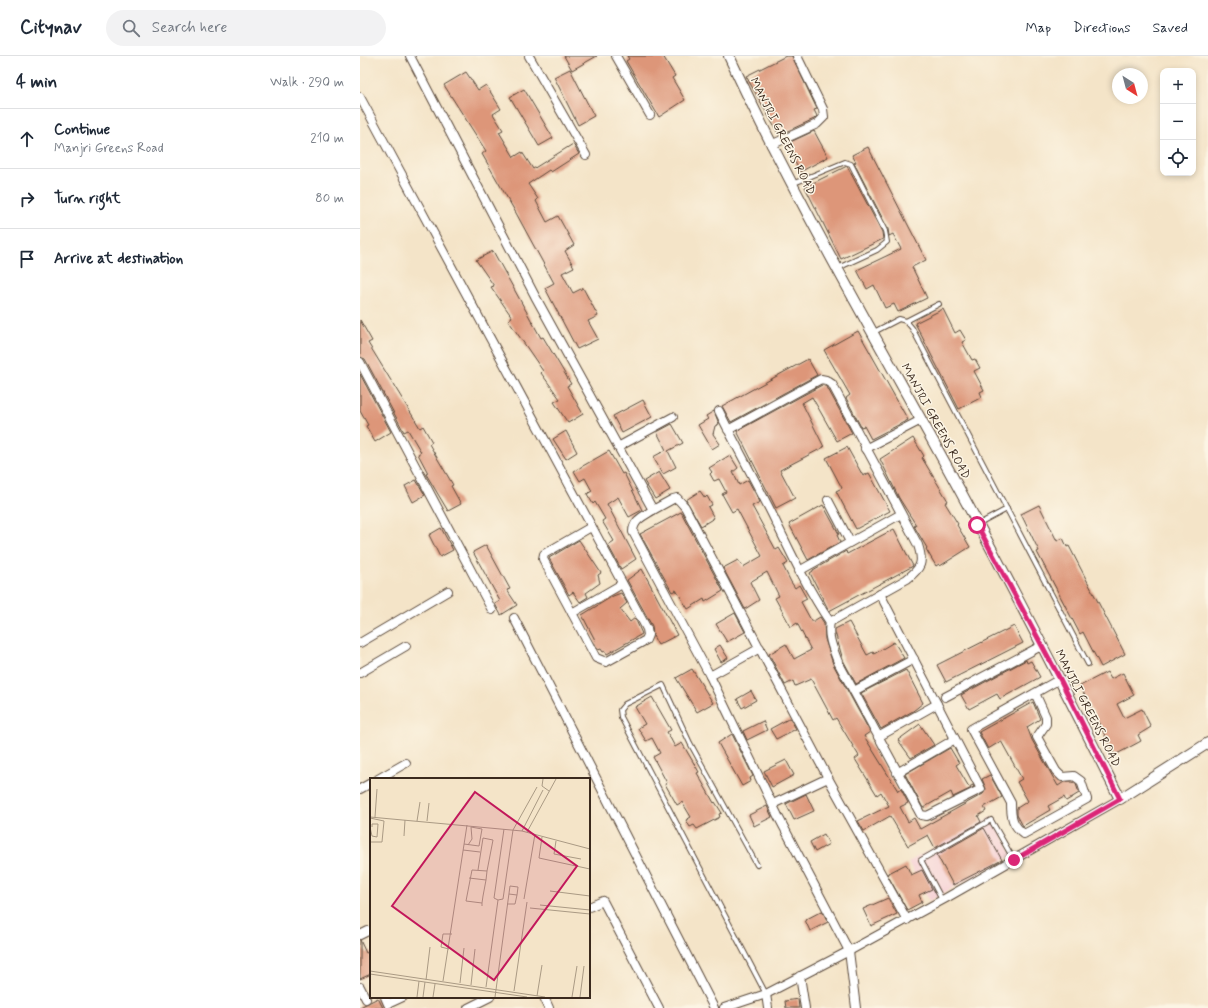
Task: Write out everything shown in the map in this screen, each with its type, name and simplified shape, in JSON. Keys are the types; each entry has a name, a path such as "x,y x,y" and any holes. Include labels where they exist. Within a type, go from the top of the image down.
{"street":[{"path":"410,56 535,296 653,510"},
{"path":"529,56 586,154"},
{"path":"616,56 650,115"},
{"name":"MANJRI GREENS ROAD","path":"730,56 792,184 1060,679 1120,799"},
{"path":"772,145 817,124 824,117 823,109 797,56"},
{"path":"360,97 647,629 648,635 646,640 606,662 596,658 543,559 544,554 591,527"},
{"path":"360,362 492,610"},
{"path":"728,430 821,379 826,380 832,384 865,449 918,545 922,556 921,564 917,571 907,579 830,622"},
{"path":"719,411 799,571 830,622 828,630 833,649 854,691 918,811 921,815 927,816 981,789 880,594"},
{"path":"618,447 673,417"},
{"path":"865,449 921,420"},
{"path":"856,1008 849,951 772,804 710,676 633,532 633,526 636,521 673,499 677,498 681,501 828,778 907,920"},
{"path":"828,500 850,542"},
{"path":"799,571 900,514"},
{"path":"572,613 622,584"},
{"path":"360,643 448,591"},
{"path":"514,618 714,1008"},
{"path":"360,673 406,646"},
{"path":"946,697 1041,646"},
{"path":"710,676 760,648"},
{"path":"854,691 914,659"},
{"path":"1035,693 1046,717 1046,724 1037,737 1056,772 1062,777 1074,776 1081,781 1087,799 1024,834 1016,828 1011,817 1011,803 970,729 1060,679"},
{"path":"878,737 937,704"},
{"path":"897,773 955,739"},
{"path":"724,1008 766,994 907,920 1120,799 1208,743"},
{"path":"380,778 406,763"},
{"path":"772,804 828,778"},
{"path":"360,789 370,784"},
{"path":"590,907 603,901 659,1008"},
{"path":"360,935 368,931"},
{"path":"800,976 805,1008"},
{"path":"360,987 366,999"},
{"path":"766,994 768,1008"},
{"path":"385,998 388,1004 401,998"},
{"path":"468,1008 488,998"},
{"path":"544,998 549,1008"}],"lane":[{"path":"792,184 845,162 851,164 885,231 887,242 877,250 838,268"},
{"path":"906,321 939,304"},
{"path":"872,333 899,319 906,321 912,328 1088,664"},
{"path":"977,525 1007,510"},
{"path":"757,865 690,743 663,686 625,704 620,710 622,717 766,994"},
{"path":"942,900 921,860 990,820 1014,860"}],"shaded area":[{"path":"992,817 1013,855 929,901 908,862"}],"building":[{"path":"564,56 597,56 572,70"},
{"path":"627,56 663,56 675,76 672,78 685,100 659,117 626,61 629,59"},
{"path":"786,56 792,56 817,109 814,110 817,116 814,119 779,135 746,76"},
{"path":"570,69 594,116 578,125 554,77"},
{"path":"466,72 478,90 486,85 501,109 493,114 503,130 499,132 514,157 522,152 533,169 573,144 579,154 551,172 549,170 528,184 538,199 536,201 547,222 558,216 574,245 565,251 574,267 562,273 573,293 583,288 598,316 588,321 598,339 577,349 545,288 554,283 482,154 486,151 444,85"},
{"path":"524,89 553,138 539,146 510,97"},
{"path":"814,131 828,157 800,172 786,144"},
{"path":"868,147 926,260 912,267 927,298 898,312 894,304 885,308 874,285 867,289 857,270 901,249 893,234 889,236 888,229 854,163 856,162 852,155"},
{"path":"847,166 882,232 883,239 841,259 805,187"},
{"path":"493,251 541,338 543,337 571,384 567,386 583,414 568,423 554,402 560,399 541,373 543,371 508,320 512,317 491,287 494,286 476,260"},
{"path":"943,309 955,333 960,330 966,340 962,342 972,360 975,359 980,368 974,371 984,390 980,392 982,397 959,409 915,323"},
{"path":"360,320 372,341 368,343 420,428 423,426 432,442 429,444 453,485 451,486 461,504 448,511 426,474 428,473 418,454 421,452 408,430 404,432 365,359 360,357"},
{"path":"858,331 908,420 871,439 864,426 861,427 846,398 850,395 824,350"},
{"path":"808,359 817,375 731,422 722,406"},
{"path":"360,374 391,432 375,442 360,411"},
{"path":"822,385 827,387 852,433 837,441 812,397 802,403 824,447 780,470 795,498 776,508 737,431"},
{"path":"643,400 652,417 622,433 613,416"},
{"path":"714,411 719,424 715,426 713,434 720,444 712,449 698,425 708,419 706,416"},
{"path":"672,424 683,443 668,451 676,467 663,474 653,457 666,450 657,432"},
{"path":"566,431 577,452 566,459 553,439"},
{"path":"913,438 924,456 922,458 948,501 945,503 970,547 940,566 939,564 936,566 926,549 927,548 914,526 916,525 899,498 880,459"},
{"path":"847,447 863,476 869,473 890,511 856,529 836,491 842,488 826,458"},
{"path":"609,451 622,474 624,473 642,510 629,517 618,497 607,504 636,559 621,569 608,545 614,541 602,521 605,519 595,502 593,504 587,494 592,491 585,478 580,481 574,471"},
{"path":"730,455 738,468 733,472 739,485 748,480 760,502 752,506 776,550 779,548 788,563 783,566 791,582 795,588 799,585 807,599 801,602 812,622 820,617 824,623 825,639 833,664 870,732 864,736 898,791 901,789 908,803 900,807 908,822 914,818 920,829 983,794 986,789 982,779 990,775 1002,797 984,807 986,811 978,816 981,822 935,848 928,835 908,846 890,816 864,831 858,821 889,806 881,792 877,795 855,759 859,756 836,718 833,720 811,679 795,686 793,681 785,685 769,654 786,644 794,659 811,650 797,623 791,627 775,598 779,596 767,572 750,582 759,600 745,609 723,568 738,560 743,567 762,556 737,509 732,512 722,494 726,492 719,479 714,481 710,474 712,472 709,468"},
{"path":"659,472 670,490 655,499 644,481"},
{"path":"416,480 425,495 413,502 405,486"},
{"path":"700,491 705,498 707,496 712,505 708,507 714,518 701,526 686,500"},
{"path":"823,505 839,534 837,535 840,542 808,560 789,524"},
{"path":"1039,505 1057,541 1063,538 1067,547 1069,546 1125,654 1101,667 1083,632 1080,634 1037,552 1039,551 1021,514"},
{"path":"681,512 723,591 705,602 704,599 688,609 676,590 672,592 640,534"},
{"path":"441,528 453,550 440,557 429,535"},
{"path":"894,529 913,566 829,611 810,573 846,551 847,554"},
{"path":"579,540 601,573 598,575 600,583 586,593 588,597 580,602 573,592 569,595 549,558"},
{"path":"486,545 510,589 507,590 517,605 501,615 495,604 500,601 473,552"},
{"path":"642,569 677,635 658,645 653,636 652,626 627,580"},
{"path":"621,593 627,603 620,609 630,622 635,618 642,634 607,654 601,649 598,650 594,642 594,638 582,615 613,596"},
{"path":"735,613 745,632 727,642 716,624"},
{"path":"849,622 867,655 873,652 874,654 894,642 904,658 856,684 843,660 835,632 835,629"},
{"path":"1014,626 1023,643 946,682 937,665"},
{"path":"720,645 728,658 721,662 714,649"},
{"path":"1026,660 1027,663 1031,661 1040,677 1000,699 997,694 969,709 961,695"},
{"path":"692,669 713,703 697,712 676,678"},
{"path":"906,670 923,703 913,711 881,729 861,693"},
{"path":"1107,672 1111,679 1123,673 1134,695 1117,704 1124,718 1142,709 1151,727 1138,735 1141,741 1115,755 1080,686"},
{"path":"751,691 756,700 742,708 737,699"},
{"path":"652,697 671,730 667,732 675,747 682,743 699,772 697,773 714,803 715,802 722,813 719,814 720,817 697,829 694,825 690,827 686,820 691,817 682,802 677,805 665,784 667,783 653,757 660,753 652,738 646,741 638,728 645,724 635,707"},
{"path":"1033,702 1040,719 1027,727 1032,740 1058,786 1064,782 1072,782 1076,784 1079,793 1066,801 1064,797 1048,806 1050,810 1023,826 1017,815 1017,808 1028,801 1017,782 1022,779 1001,741 988,749 979,732"},
{"path":"790,718 796,729 776,739 770,729"},
{"path":"763,721 767,730 747,740 743,731"},
{"path":"920,724 934,745 911,758 898,740"},
{"path":"732,734 753,776 750,778 751,781 742,786 718,743"},
{"path":"950,748 959,763 956,765 969,787 973,785 974,787 953,797 951,792 923,808 905,774"},
{"path":"786,760 794,775 772,787 764,771"},
{"path":"806,794 814,811 794,820 786,804"},
{"path":"767,806 772,817 754,826 749,815"},
{"path":"984,828 1002,860 953,885 937,855"},
{"path":"824,834 829,844 815,852 810,842"},
{"path":"906,864 911,875 922,870 932,889 919,895 922,902 907,910 887,874"},
{"path":"888,898 897,914 871,926 863,909"},
{"path":"822,911 828,922 810,931 805,920"},
{"path":"360,940 366,953 370,951 370,974 360,979"},
{"path":"378,998 383,1008 360,1008 360,1007"},
{"path":"798,999 799,1008 786,1008 785,1001"}],"route":[{"path":"977,525 1060,679 1120,799 1014,860"}]}
